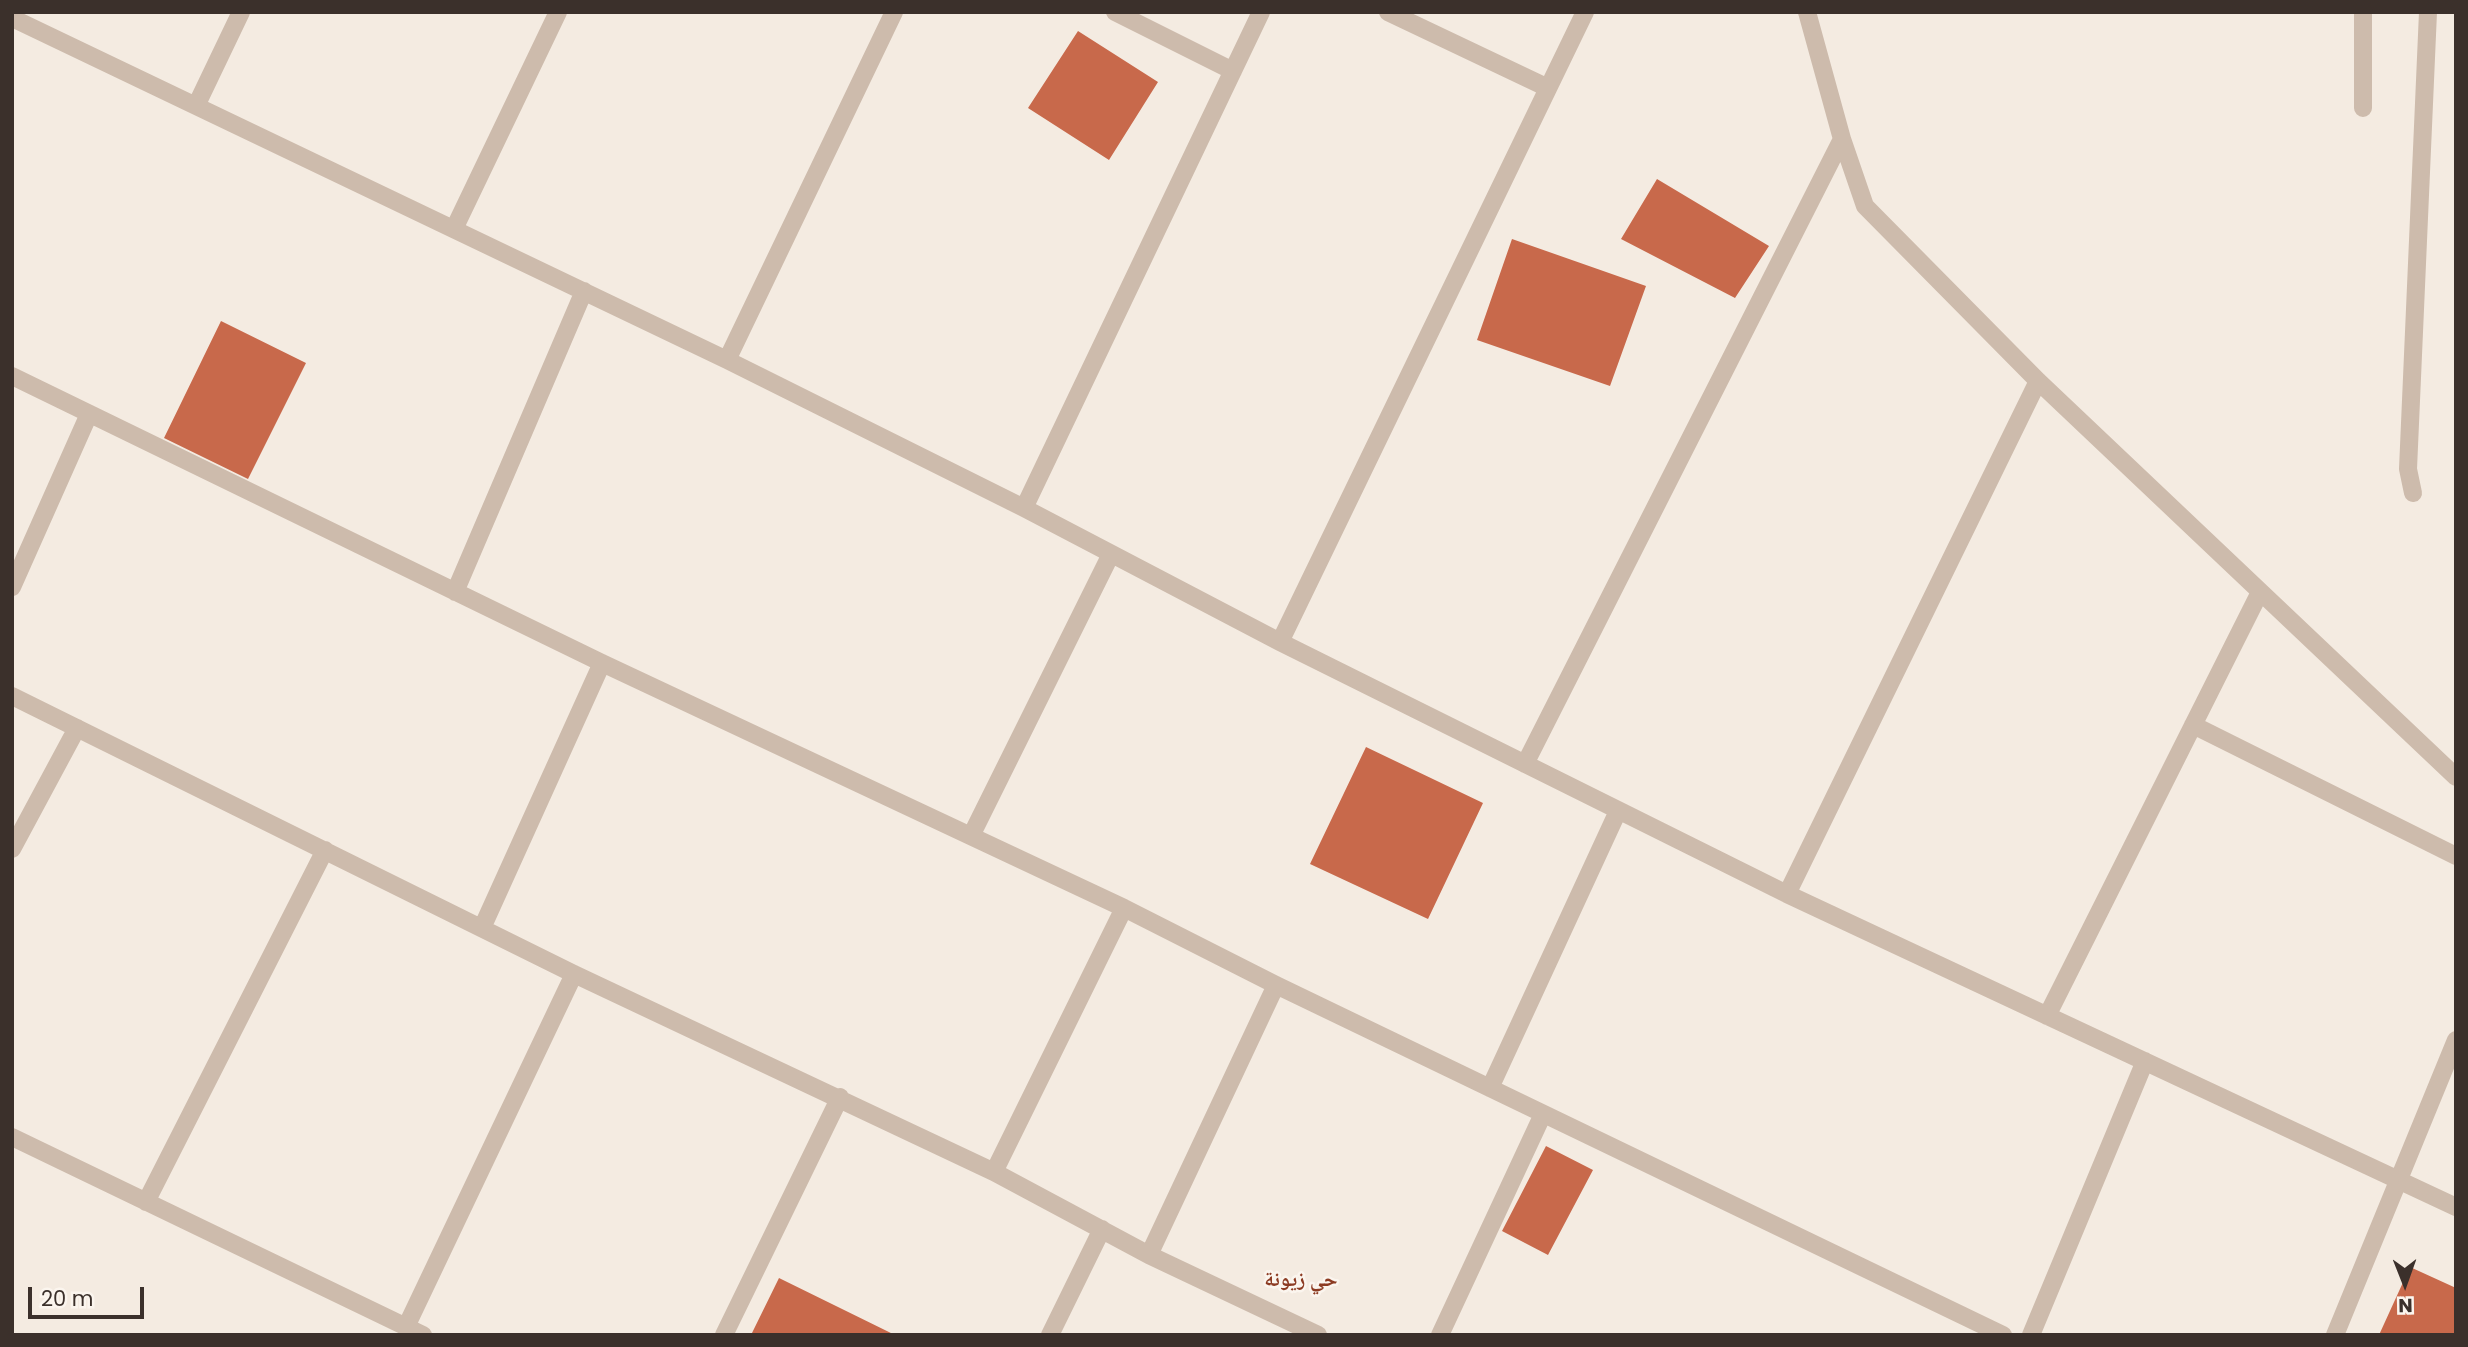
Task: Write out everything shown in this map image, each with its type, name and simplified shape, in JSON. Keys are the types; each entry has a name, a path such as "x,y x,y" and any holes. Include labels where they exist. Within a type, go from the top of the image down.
{"street":[{"path":"196,106 241,12"},
{"path":"454,229 558,12"},
{"path":"727,360 894,12"},
{"path":"1115,12 1233,71"},
{"path":"1024,508 1261,12"},
{"path":"1388,12 1548,88"},
{"path":"1280,642 1585,12"},
{"path":"1807,12 1842,139 1865,206 2038,381 2456,777"},
{"path":"2363,12 2363,108"},
{"path":"2413,493 2408,469 2428,12"},
{"path":"12,18 727,360 1024,508 1280,642 1787,894 2456,1207"},
{"path":"1525,764 1842,139"},
{"path":"455,592 584,291"},
{"path":"12,376 602,663 1124,908 1276,985 2003,1335"},
{"path":"1787,894 2038,381"},
{"path":"12,587 89,414"},
{"path":"971,836 1111,554"},
{"path":"2048,1016 2260,592"},
{"path":"482,928 602,663"},
{"path":"12,696 574,974 840,1097 994,1172 1149,1255 1318,1335"},
{"path":"2193,725 2456,856"},
{"path":"12,849 77,728"},
{"path":"1490,1088 1618,811"},
{"path":"146,1202 325,850"},
{"path":"994,1172 1124,908"},
{"path":"12,1137 414,1331 574,974"},
{"path":"1149,1255 1276,985"},
{"path":"2335,1335 2456,1040"},
{"path":"2031,1335 2145,1060"},
{"path":"724,1335 840,1097"},
{"path":"1440,1335 1543,1114"},
{"path":"1050,1335 1102,1229"}],"building":[{"path":"1078,31 1158,82 1109,160 1028,108"},
{"path":"1657,179 1769,246 1735,298 1621,239"},
{"path":"1512,239 1646,286 1610,386 1477,340"},
{"path":"221,321 306,363 248,479 164,438"},
{"path":"1366,747 1483,803 1428,919 1310,864"},
{"path":"1546,1146 1593,1170 1548,1255 1502,1231"},
{"path":"2410,1267 2456,1288 2456,1335 2379,1335"},
{"path":"779,1278 895,1335 751,1335"}],"district":[{"name":"حي زيونة","path":"1301,1281"}]}
